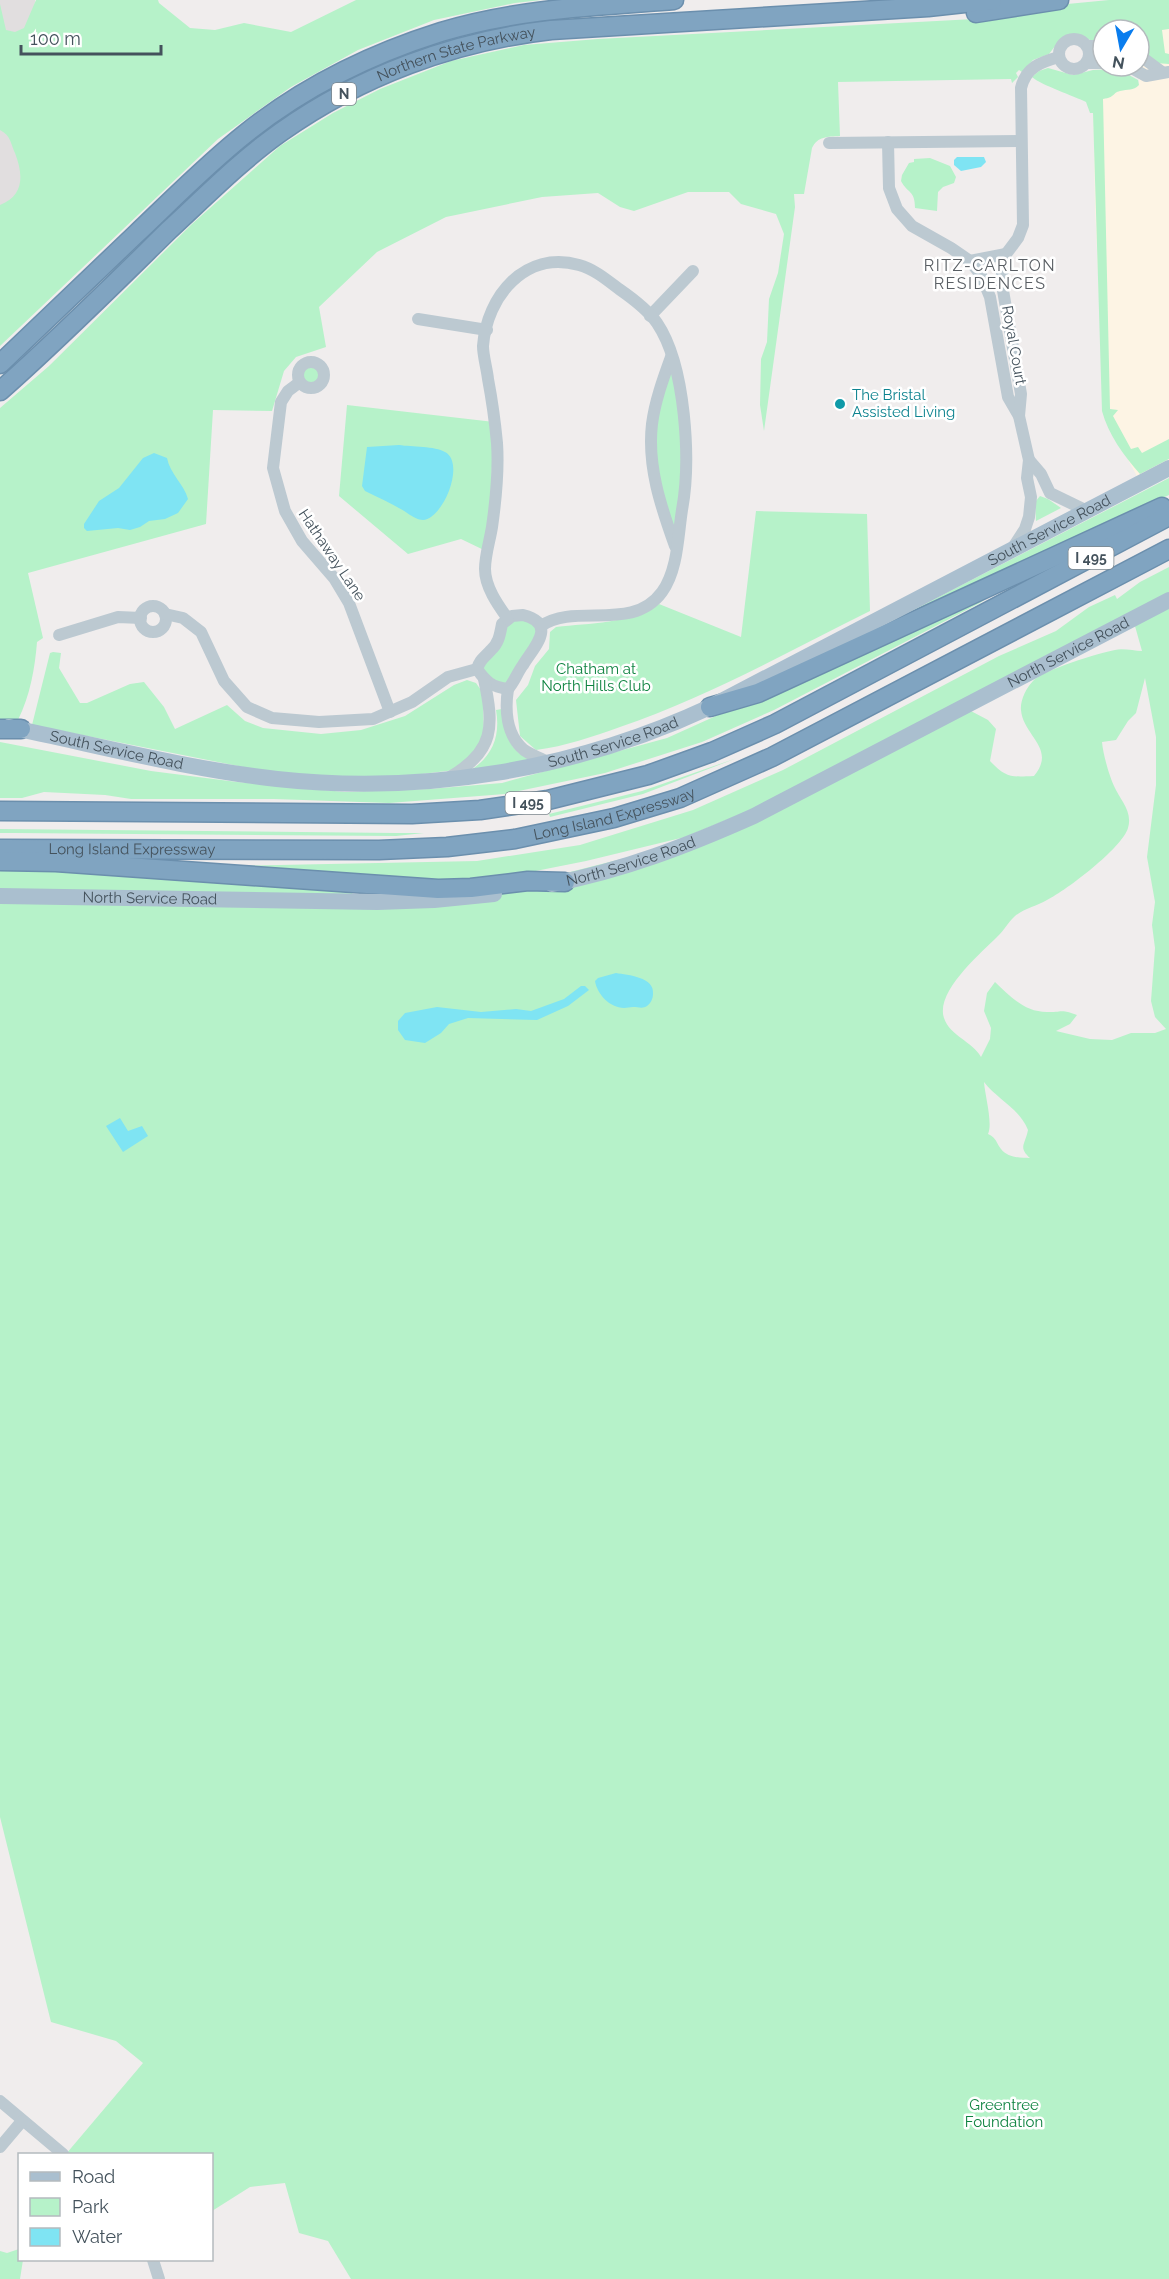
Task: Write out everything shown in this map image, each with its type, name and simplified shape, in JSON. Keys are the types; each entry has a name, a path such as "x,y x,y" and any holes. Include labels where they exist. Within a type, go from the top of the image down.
{"highway":[{"name":"Northern State Parkway","path":"0,363 218,156 258,124 330,78 376,56 424,38 488,20 548,10 674,0"},
{"name":"Northern State Parkway","path":"0,391 247,158 325,104 394,71 467,46 534,32 584,27 893,10 992,0"},
{"path":"893,10 966,14 1059,0"},
{"path":"710,707 758,693 1169,504"},
{"name":"Long Island Expressway","path":"0,811 412,814 480,810 582,793 680,764 775,724 1169,516"},
{"name":"Long Island Expressway","path":"0,849 413,849 515,839 592,824 680,798 752,767 1169,549"},
{"path":"0,727 21,729"},
{"path":"0,861 68,863 438,889 471,888 528,881 565,882"}],"main road":[{"name":"South Service Road","path":"21,729 207,768 275,778 362,784 446,779 498,773 549,763 648,733 710,707 1169,468"},
{"name":"North Service Road","path":"0,896 399,902 480,896 565,882 613,870 706,837 754,816 1169,600"}],"street":[{"path":"1087,63 1090,55 1088,46 1080,40 1071,39 1062,45 1059,57 1064,66 1078,69 1091,63"},
{"name":"Royal Court","path":"1019,416 1021,394 1002,290 1002,271 1006,254 1018,238 1023,225 1020,92 1023,80 1036,65 1059,57"},
{"path":"1151,63 1165,72"},
{"path":"829,143 1022,141"},
{"name":"Royal Court","path":"888,142 890,194 901,215 918,230 970,261 981,275 990,297 1008,396 1019,416 1029,460"},
{"path":"970,261 1006,254"},
{"path":"508,619 494,599 485,570 498,480 497,444 483,348 490,316 502,291 524,272 550,263 579,265 628,295 656,322 668,343 679,387 686,449 684,501 671,572 662,592 645,607 627,615 563,618 549,621 541,626"},
{"path":"650,316 693,271"},
{"path":"418,319 487,330"},
{"path":"671,356 657,399 651,438 659,501 676,547"},
{"name":"Hathaway Lane","path":"300,382 288,392 281,402 273,468 285,511 302,541 334,578 349,603 390,712"},
{"path":"1029,460 1041,474 1050,493 1086,510"},
{"path":"1011,549 1025,529 1029,517 1030,497 1027,478 1029,460"},
{"path":"165,614 164,626 154,632 143,626 141,618 144,610 152,607 159,608 165,614 183,618 201,632 224,681 247,707 272,717 319,722 373,719 412,702 448,677 480,674 494,687 508,689"},
{"path":"446,779 476,759 489,733 491,712 480,674 480,659 492,650 499,638 502,624 512,616 523,615 534,618 541,626 542,636 508,689 506,705 513,738 524,750 549,763"},
{"path":"59,635 118,617 141,618"},
{"path":"0,2101 62,2153"},
{"path":"0,2147 21,2121"},
{"path":"154,2261 159,2279"}],"shaded area":[{"path":"0,0 35,0 27,174 0,266"},
{"path":"1169,15 1169,464 1139,480 1107,421 1104,411 1095,206 1093,87 1139,84 1139,78 1151,78 1151,24"}],"green space":[{"path":"36,0 158,0 190,28 215,30 244,23 291,32 356,0 541,0 515,3 434,20 358,50 291,87 218,139 0,346 0,205 14,196 18,190 20,169 10,140 0,130 0,4 6,30 15,32 24,28"},
{"path":"1109,0 1169,0 1169,29 1162,30 1165,53 1169,54 1169,64 1155,63 1151,60 1151,18 1091,18 1091,40 1076,35 1067,36 1059,41 1049,54 1033,60 1022,72 1019,70 1016,73 1018,77 1012,83 1011,79 838,82 840,136 823,138 814,144 804,194 794,194 795,207 764,431 760,405 761,359 767,342 769,299 778,273 784,234 776,214 741,204 729,192 688,192 634,211 620,207 598,193 542,197 446,217 377,252 319,307 326,347 296,357 284,371 272,411 213,410 206,524 28,573 43,638 37,642 31,682 18,720 13,722 0,719 0,408 49,366 192,224 280,146 333,113 380,89 451,61 524,45 974,19 1057,5"},
{"path":"1048,68 1073,75 1091,70 1091,78 1134,78 1138,80 1139,85 1135,88 1103,99 1110,409 1118,410 1113,416 1131,449 1138,447 1142,453 1169,439 1169,459 1140,474 1117,444 1102,411 1093,113 1090,113 1086,102 1032,77"},
{"path":"930,158 950,166 956,177 954,183 943,187 938,192 937,211 915,208 912,195 901,181 909,163 914,162 914,159"},
{"path":"671,356 686,441 676,547 659,501 652,430"},
{"path":"311,362 320,366 324,375 320,384 311,388 302,384 298,375 302,366"},
{"path":"347,405 494,422 488,552 461,539 408,554 339,496"},
{"path":"1169,478 1169,495 886,624"},
{"path":"1040,496 1061,508 1036,521 1035,502"},
{"name":"Chatham at North Hills Club","path":"756,511 867,514 870,611 716,688 620,727 568,744 536,750 520,736 516,700 528,685 535,666 549,649 550,632 556,627 622,619 647,611 659,604 741,637"},
{"path":"1169,567 1169,592 775,800 685,837 586,861 475,883 182,867 477,861 580,845 693,810 783,770 999,656 1056,631 1089,607 1115,595 1117,599 1140,582"},
{"path":"1004,586 980,603 774,710 702,742 605,773 505,794 389,803 274,799 131,799 105,795 44,792 22,798 0,798 0,742 151,771 345,792 429,789 502,783 667,738"},
{"name":"Greentree Foundation","path":"1169,600 1169,2279 351,2279 328,2241 299,2233 285,2183 250,2187 213,2210 213,2153 67,2153 143,2063 116,2041 51,2022 0,1817 0,896 471,897 696,840 969,710 988,720 996,729 990,761 1000,771 1009,775 1034,776 1040,766 1041,750 1023,719 1021,710 1023,699 1033,681 1059,667 1085,658 1118,649 1142,651 1133,619","holes":["1145,678 1156,737 1156,785 1147,857 1155,902 1152,925 1155,948 1151,1001 1155,1017 1166,1029 1155,1033 1131,1033 1112,1040 1090,1039 1056,1031 1070,1024 1077,1015 1065,1011 1033,1010 1019,1003 995,982 987,993 984,1011 991,1028 990,1039 981,1057 947,1024 943,1008 946,997 961,974 1015,916 1047,900 1093,868 1124,836 1128,828 1129,816 1110,776 1102,742 1116,740 1136,713","984,1082 1024,1122 1028,1130 1023,1148 1030,1158 1007,1154 988,1134 989,1116"]},
{"path":"512,616 541,626 508,689 484,679 480,659"},
{"path":"50,653 61,653 59,668 80,703 87,703 130,684 144,682 164,707 175,729 227,705 245,721 263,728 321,734 361,730 405,716 454,685 467,680 476,683 483,693 484,739 468,762 455,770 405,776 328,778 268,772 32,725"},
{"path":"502,709 508,736 515,749 520,754 538,762 466,773 482,761 492,747 497,730 496,710"},
{"path":"737,758 643,794 550,817 549,814 642,791"},
{"path":"0,829 424,833 396,836 0,833"},
{"path":"0,867 56,869 353,891 352,895 0,892"},
{"path":"18,2249 18,2261 23,2261 20,2279 0,2279 0,2251 7,2253"}],"water":[{"path":"957,157 984,157 986,162 981,167 961,171 954,165"},
{"path":"399,445 435,449 445,452 451,458 453,478 449,490 438,511 431,517 423,520 416,518 365,491 362,486 367,447"},
{"path":"154,453 167,458 188,499 178,513 165,519 149,521 130,530 118,528 87,531 84,524 99,501 119,488 143,458"},
{"path":"616,973 634,976 650,984 653,996 648,1005 642,1008 624,1008 614,1006 605,999 598,991 595,981"},
{"path":"581,986 589,990 568,1006 537,1020 468,1018 449,1024 441,1033 425,1043 405,1040 398,1030 398,1021 405,1013 437,1007 481,1012 516,1009 531,1011 564,999"},
{"path":"120,1118 128,1131 142,1126 148,1136 123,1152 106,1126"}],"place":[{"name":"The Bristal Assisted Living","path":"840,404"}],"district":[{"name":"RITZ-CARLTON RESIDENCES","path":"990,274"}]}
